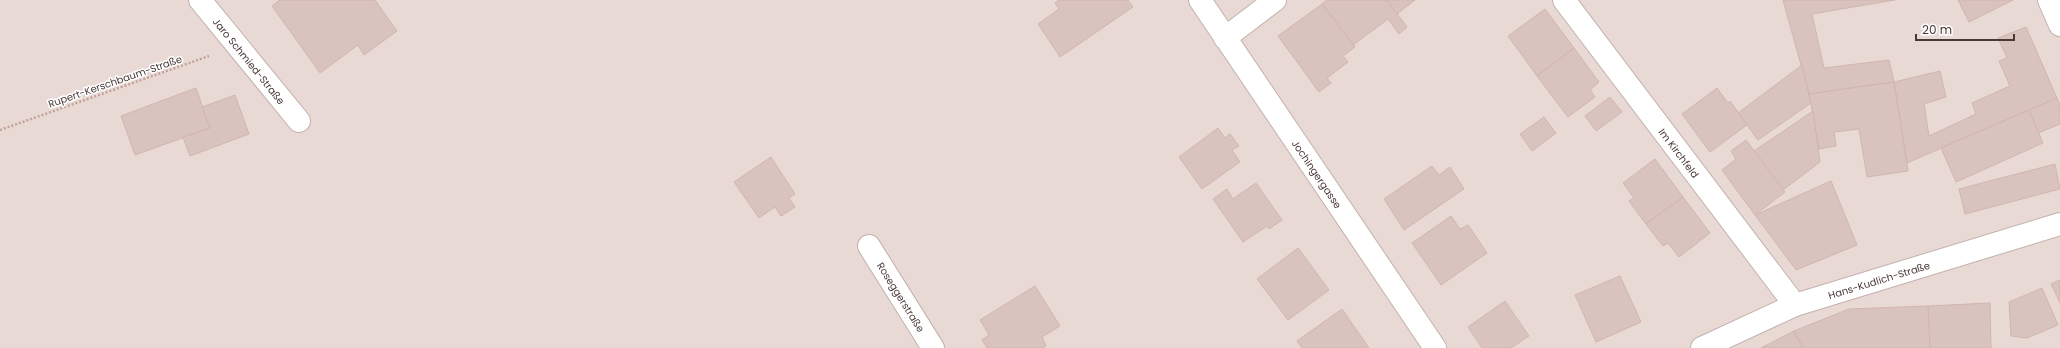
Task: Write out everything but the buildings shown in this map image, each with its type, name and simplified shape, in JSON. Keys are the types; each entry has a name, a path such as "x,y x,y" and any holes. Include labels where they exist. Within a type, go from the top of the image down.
{"street":[{"name":"Jaro Schmied-Straße","path":"200,0 299,121"},
{"name":"Jochingergasse","path":"1200,0 1435,348"},
{"path":"1225,38 1275,0"},
{"name":"Im Kirchfeld","path":"1564,0 1795,306"},
{"path":"2049,0 2060,25"},
{"name":"Hans-Kudlich-Straße","path":"1702,348 1795,306 2060,224"},
{"name":"Roseggerstraße","path":"869,246 933,348"}],"path":[{"name":"Rupert-Kerschbaum-Straße","path":"0,130 213,55 232,40"}],"shaded area":[{"path":"0,0 2060,0 2060,348 0,348"}]}
